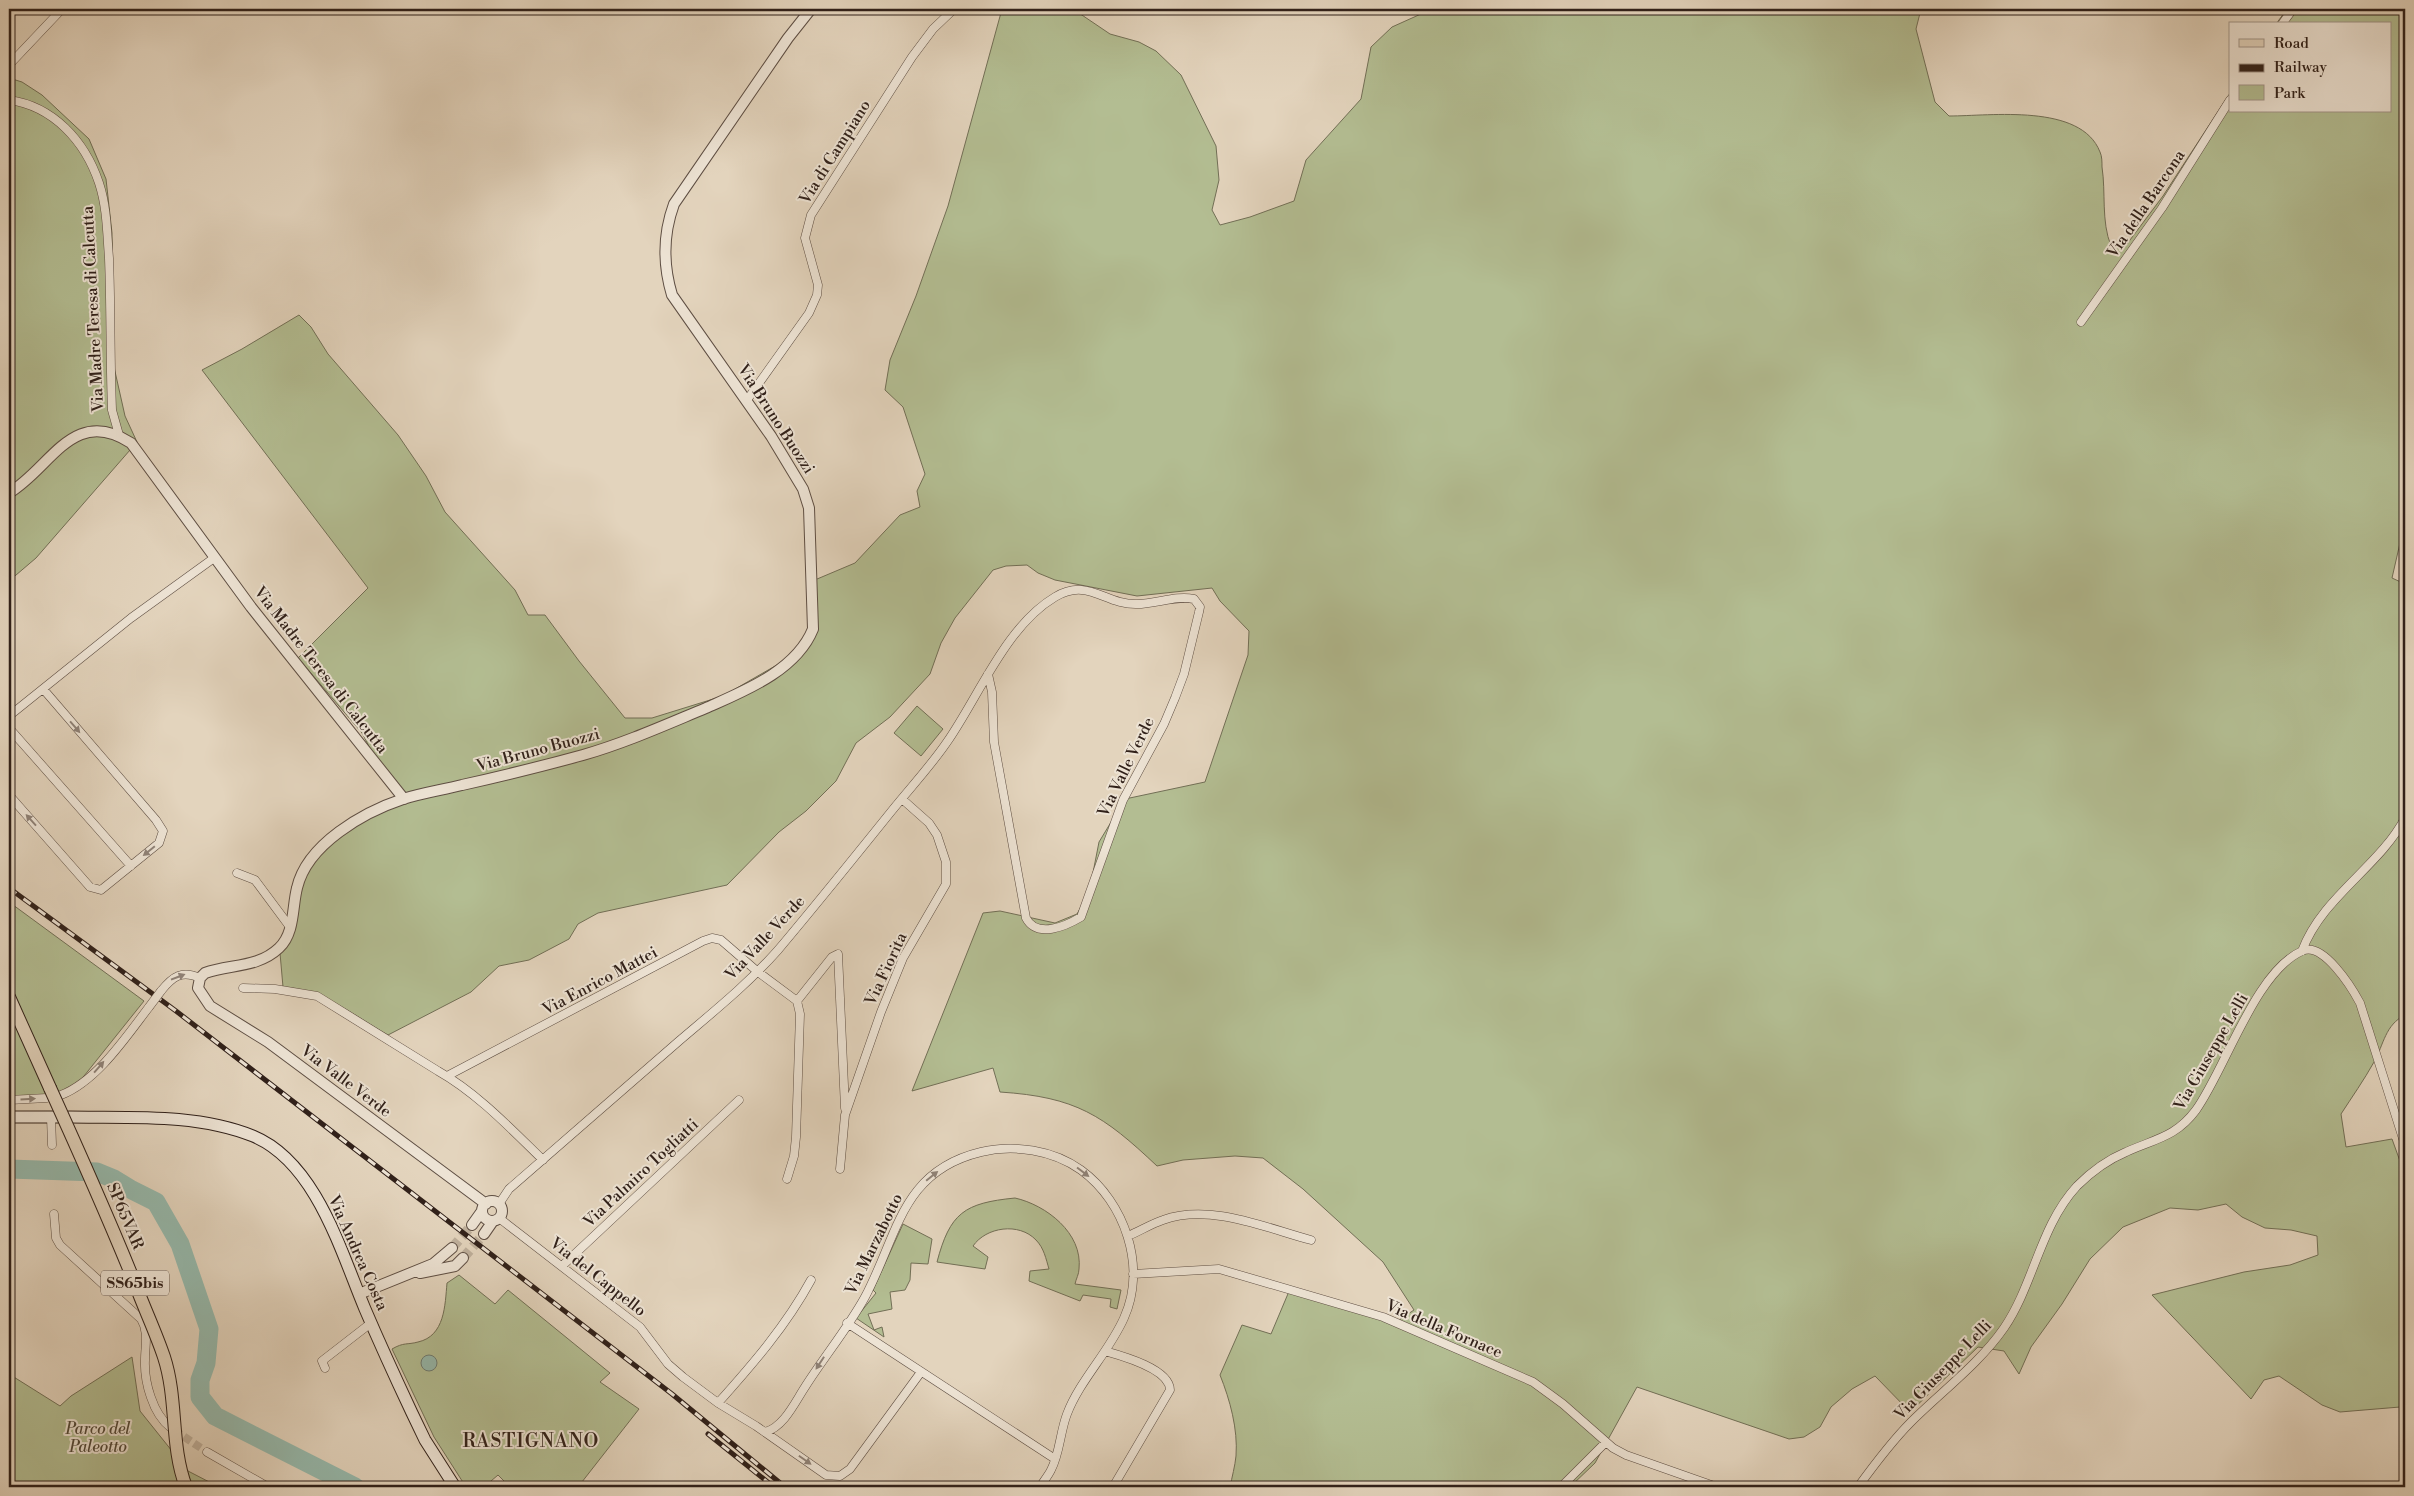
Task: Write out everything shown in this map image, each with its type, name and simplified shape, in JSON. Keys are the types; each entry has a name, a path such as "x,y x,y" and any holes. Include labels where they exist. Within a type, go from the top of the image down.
{"main road":[{"name":"SP65VAR","path":"9,997 108,1217 164,1357 172,1395 174,1439 180,1473 186,1487"},
{"name":"Via Andrea Costa","path":"9,1118 133,1118 193,1122 236,1130 266,1142 288,1160 311,1189 322,1208 371,1323 425,1440 454,1487"}],"street":[{"path":"9,65 62,9"},
{"name":"Via Bruno Buozzi","path":"9,1100 53,1094 80,1085 97,1070 172,978 180,974 189,974 200,978 212,970 256,963 265,958 284,942 290,927 297,885 306,867 321,848 361,817 404,799 584,755 633,739 734,696 769,677 798,653 808,640 813,630 809,508 794,470 672,295 666,267 666,233 669,217 681,194 788,38 811,9"},
{"name":"Via di Campiano","path":"747,400 814,304 818,285 805,238 811,215 912,56 933,29 954,9"},
{"path":"2283,22 2293,9"},
{"name":"Via Madre Teresa di Calcutta","path":"9,100 26,103 41,109 57,120 86,155 99,184 107,226 112,410 119,435 131,443 146,461 214,558 404,799"},
{"name":"Via della Barcona","path":"2080,322 2162,208 2229,102"},
{"path":"9,493 68,439 96,432 119,435"},
{"path":"9,716 44,690 131,618 214,558"},
{"name":"Via Valle Verde","path":"499,1204 509,1190 758,972 808,915 946,743 967,712 988,674 1010,640 1034,614 1051,600 1071,590 1091,590 1111,600 1129,604 1189,598 1198,601 1200,606 1181,682 1164,724 1123,800 1081,917 1048,929 1034,927 1026,918 996,759 992,721 992,692 988,674"},
{"path":"9,795 90,887 101,890 159,843 163,831 44,690"},
{"path":"9,728 131,866"},
{"name":"Via Fiorita","path":"840,1169 845,1115 881,1012 903,958 946,884 946,862 937,835 929,823 902,799"},
{"path":"2302,951 2308,934 2318,921 2395,836 2405,818"},
{"path":"237,872 255,880 290,927"},
{"name":"Via Enrico Mattei","path":"449,1075 712,938 720,940 758,972"},
{"path":"2302,951 2309,949 2317,952 2328,960 2352,987 2360,1003 2405,1145"},
{"name":"Via Giuseppe Lelli","path":"1858,1487 1895,1438 1980,1356 2003,1329 2018,1303 2056,1216 2072,1193 2106,1161 2176,1131 2188,1120 2205,1095 2262,991 2283,964 2302,951"},
{"path":"797,1001 832,957 838,954 845,1115"},
{"path":"758,972 797,1001 800,1014 796,1137 794,1156 787,1179"},
{"name":"Via Valle Verde","path":"200,978 199,992 210,1006 268,1042 484,1207 487,1220 496,1220"},
{"path":"243,988 285,990 317,996 438,1071 449,1075 497,1116 543,1160"},
{"name":"Via Palmiro Togliatti","path":"562,1266 740,1100"},
{"path":"52,1145 59,1117"},
{"name":"Via Marzabotto","path":"847,1323 872,1282 903,1209 922,1184 943,1168 969,1155 1017,1148 1049,1155 1066,1162 1086,1174 1114,1206 1128,1236 1133,1274 1126,1313 1067,1414 1052,1469 1040,1487"},
{"path":"472,1225 484,1207 494,1202 499,1204 502,1213 484,1234"},
{"path":"54,1214 56,1238 60,1245 141,1318 146,1333 145,1374 158,1415 170,1427"},
{"path":"1128,1236 1164,1220 1197,1215 1238,1220 1311,1240"},
{"name":"Via del Cappello","path":"496,1220 562,1266 640,1327 668,1364 718,1403 765,1432 826,1475 840,1476 850,1469 921,1372"},
{"path":"359,1294 433,1264 452,1248"},
{"path":"411,1274 442,1271 455,1266 463,1258"},
{"name":"Via della Fornace","path":"1133,1274 1219,1269 1383,1317 1533,1382 1563,1404 1606,1442 1626,1455 1717,1487"},
{"path":"718,1403 769,1343 800,1299 810,1280"},
{"path":"325,1368 322,1361 371,1323"},
{"path":"765,1432 772,1430 792,1407 847,1323 1055,1459"},
{"path":"1105,1351 1158,1372 1167,1378 1170,1384 1170,1390 1113,1487"},
{"path":"1561,1487 1606,1442"},
{"path":"207,1452 268,1487"}],"green space":[{"path":"1002,9 1073,9 1110,34 1139,42 1156,51 1181,75 1216,146 1219,180 1212,210 1220,225 1250,217 1294,201 1306,160 1361,99 1371,47 1392,27 1432,9 1921,9 1916,29 1935,102 1949,116 2010,114 2055,119 2074,126 2090,136 2101,155 2106,227 2111,246 2127,244 2163,196 2229,95 2229,112 2392,112 2392,22 2277,22 2287,9 2405,9 2405,521 2392,578 2405,584 2405,1015 2398,1019 2389,1030 2374,1062 2341,1114 2346,1147 2392,1139 2405,1175 2405,1404 2400,1407 2340,1412 2322,1405 2279,1376 2264,1380 2251,1399 2152,1295 2244,1272 2290,1265 2318,1255 2317,1236 2291,1230 2265,1228 2242,1217 2226,1204 2198,1210 2170,1208 2123,1227 2090,1259 2062,1304 2031,1347 2019,1374 2004,1351 1978,1347 1910,1412 1875,1376 1852,1389 1831,1407 1820,1427 1804,1437 1789,1439 1637,1387 1595,1463 1570,1487 1230,1487 1236,1456 1236,1435 1230,1404 1220,1375 1242,1325 1271,1334 1290,1289 1396,1322 1414,1310 1383,1262 1303,1189 1263,1158 1235,1156 1183,1160 1157,1166 1104,1121 1087,1112 1049,1098 1000,1092 993,1068 912,1091 983,913 1000,911 1055,923 1077,914 1089,893 1099,842 1125,799 1205,782 1248,655 1249,631 1220,601 1212,588 1137,596 1055,580 1038,573 1027,565 1006,566 993,570 955,618 941,643 930,674 890,717 856,743 836,781 806,811 779,832 727,885 598,913 578,924 569,939 529,960 499,966 471,992 388,1035 325,998 298,989 283,987 280,953 295,881 332,837 397,800 362,733 298,658 368,588 202,370 299,315 311,327 328,354 398,435 426,476 445,512 515,590 528,615 545,615 625,718 652,718 723,696 789,658 803,642 810,623 810,582 855,563 900,515 920,507 917,491 925,474 903,407 885,390 890,360 916,296 948,206"},
{"path":"9,78 22,82 42,95 89,139 106,179 112,233 114,367 125,416 137,442 36,558 9,581"},
{"path":"917,706 943,729 921,756 894,733"},
{"path":"9,902 144,1001 80,1081 58,1095 9,1097"},
{"path":"1015,1198 1039,1207 1060,1223 1069,1233 1079,1256 1079,1271 1075,1284 1121,1290 1117,1309 1110,1307 1111,1299 1083,1295 1080,1301 1029,1281 1030,1271 1049,1269 1039,1243 1029,1234 1021,1231 1003,1229 994,1231 973,1246 988,1257 985,1269 937,1262 948,1232 962,1214 983,1203"},
{"path":"903,1224 932,1239 928,1264 911,1263 910,1280 905,1290 890,1292 892,1309 868,1314 874,1330 882,1327 884,1337 856,1318 876,1293 873,1290"},
{"path":"459,1275 495,1304 508,1290 610,1373 600,1382 639,1409 578,1487 510,1487 498,1475 484,1487 466,1487 434,1437 392,1349 403,1344 427,1339 434,1333 442,1318 447,1283"},
{"name":"Parco del Paleotto","path":"132,1357 140,1411 188,1471 219,1487 9,1487 9,1374 60,1406 71,1396"}],"shaded area":[{"path":"429,1355 437,1363 429,1371 421,1363"}],"waterway":[{"path":"9,1169 97,1172 156,1202 180,1244 209,1329 206,1363 200,1380 200,1397 215,1416 355,1487"}],"tunnel":[{"path":"452,1248 472,1225"},
{"path":"463,1258 484,1234"},
{"path":"174,1430 207,1452"}],"railway":[{"path":"9,888 176,1011 672,1394 785,1487"},
{"path":"708,1434 770,1484"}],"district":[{"name":"RASTIGNANO","path":"531,1441"}]}
